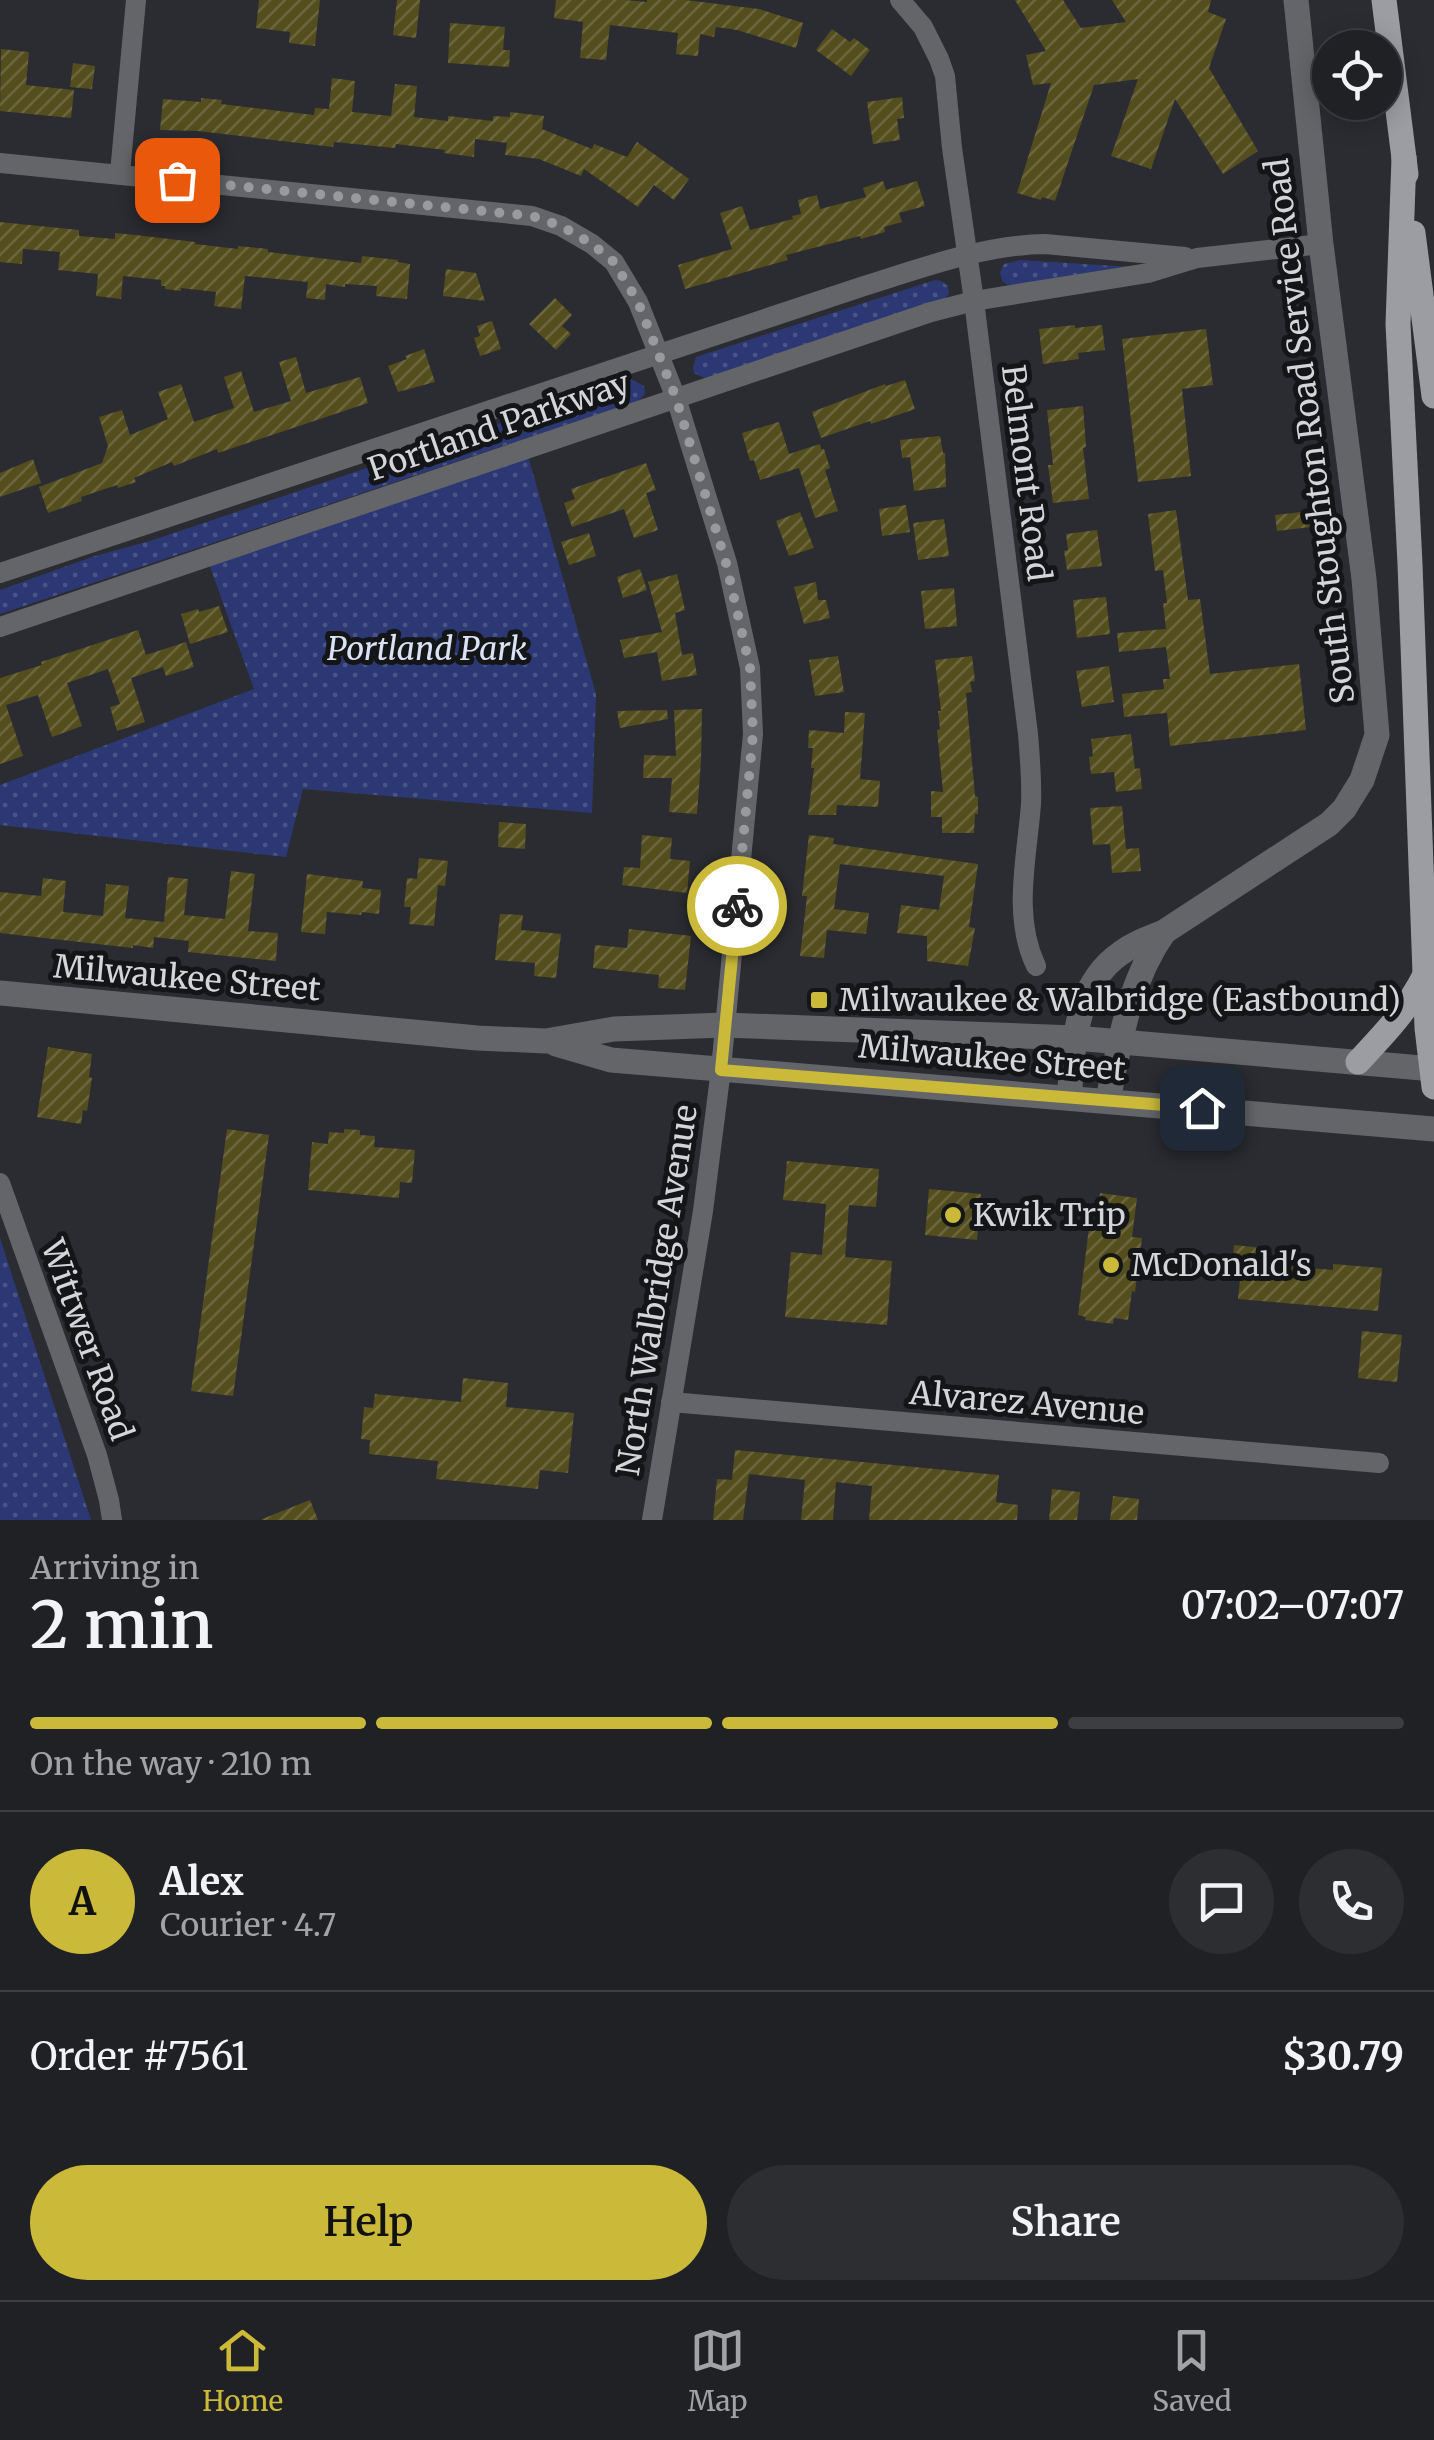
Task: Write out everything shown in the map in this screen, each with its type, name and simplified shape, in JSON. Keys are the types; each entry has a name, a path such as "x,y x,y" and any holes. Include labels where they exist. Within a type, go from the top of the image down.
{"main road":[{"path":"1384,0 1434,396"},
{"path":"1404,158 1398,324 1427,1028 1433,1075"},
{"path":"1358,1062 1411,1003 1425,975"}],"street":[{"path":"120,174 136,0"},
{"name":"Belmont Road","path":"900,0 923,27 945,76 1032,774 1022,899 1024,932 1036,966"},
{"name":"South Stoughton Road Service Road","path":"1069,1098 1080,1014 1104,968 1118,954 1164,932 1329,824 1362,780 1377,735 1364,578 1321,244 1296,0"},
{"name":"North Walbridge Avenue","path":"0,163 548,220 592,244 614,262 638,302 676,398 726,563 750,668 753,734 721,1070 703,1211 652,1520"},
{"name":"Portland Parkway","path":"0,572 966,255 1045,244 1197,258"},
{"name":"Portland Parkway","path":"0,626 931,312 974,301 1148,273 1197,258 1321,244"},
{"name":"South Stoughton Road Service Road","path":"1108,1100 1139,976 1148,954 1164,932"},
{"name":"Milwaukee Street","path":"0,993 477,1038 546,1041 614,1029 725,1025 1075,1038 1358,1062 1433,1075"},
{"name":"Milwaukee Street","path":"546,1041 611,1060 1434,1129"},
{"name":"Wittwer Road","path":"0,1182 97,1455 112,1520"},
{"name":"Alvarez Avenue","path":"672,1402 1378,1463"}],"green space":[{"path":"1020,260 1131,267 1011,286 1002,281 1000,272 1004,264"},
{"path":"935,280 948,286 949,294 944,300 707,379 694,373 696,357"},
{"path":"631,379 644,386 645,394 638,401 0,614 0,590"},
{"name":"Portland Park","path":"528,456 596,694 592,813 303,789 286,857 0,825 0,785 254,689 209,564"},
{"path":"0,1238 91,1520 0,1520"}],"building":[{"path":"259,0 320,0 315,46 289,43 290,32 256,28"},
{"path":"397,0 420,0 416,38 393,35"},
{"path":"556,0 685,0 759,9 803,23 796,48 716,27 714,37 700,34 698,56 676,54 678,33 610,25 606,60 580,58 583,22 554,18"},
{"path":"1015,0 1063,0 1081,28 1126,22 1112,0 1211,0 1208,12 1226,19 1209,68 1258,151 1223,174 1175,99 1151,169 1111,156 1138,79 1094,85 1055,201 1017,193 1051,83 1033,85 1026,55 1046,51"},
{"path":"450,23 505,27 503,50 510,50 509,67 448,63"},
{"path":"832,29 870,50 851,76 816,50"},
{"path":"1,49 29,52 26,85 74,90 71,118 0,111"},
{"path":"73,63 95,66 92,89 70,87"},
{"path":"332,78 355,81 352,112 391,116 395,84 417,86 414,117 493,121 493,116 510,117 510,112 544,116 542,129 592,149 594,144 627,157 637,142 689,179 674,200 654,185 638,207 584,169 581,176 539,159 505,155 507,143 475,139 474,157 396,144 395,148 334,142 333,147 160,130 163,99 222,100 221,104 314,115 315,108 329,109"},
{"path":"902,97 904,118 897,119 900,140 873,144 867,102"},
{"path":"883,181 886,190 917,181 925,206 899,213 902,222 884,227 885,232 786,255 788,260 685,289 678,265 732,249 720,213 742,206 750,230 801,214 798,200 817,195 820,209 866,197 863,188"},
{"path":"0,222 79,230 79,236 115,239 115,233 361,263 362,256 398,260 410,264 407,299 376,296 377,286 345,284 326,284 325,300 306,298 308,282 245,276 241,309 214,306 216,292 165,289 161,280 123,276 121,299 96,296 98,274 58,270 60,252 23,249 22,264 0,262"},
{"path":"446,269 476,273 485,301 443,296"},
{"path":"555,298 572,315 562,326 571,334 556,350 529,324"},
{"path":"492,321 501,349 480,356 474,338 480,336 477,326"},
{"path":"1102,325 1105,350 1078,353 1079,359 1043,364 1039,329"},
{"path":"1206,329 1213,385 1182,389 1191,476 1138,482 1122,339"},
{"path":"424,349 435,382 398,392 388,366"},
{"path":"296,357 306,393 360,377 368,403 218,453 217,449 174,466 172,462 134,478 136,482 81,497 82,501 48,513 39,487 102,463 108,446 99,417 122,410 130,435 168,419 158,392 181,384 194,422 234,408 224,377 241,371 254,412 291,401 279,362"},
{"path":"905,380 915,409 821,438 812,412"},
{"path":"1083,406 1089,499 1053,503 1047,410"},
{"path":"779,422 789,454 820,444 824,449 830,468 825,470 838,511 815,518 799,468 760,480 742,433"},
{"path":"940,436 946,487 914,491 910,457 902,458 900,440"},
{"path":"33,459 41,483 0,497 0,473"},
{"path":"646,463 656,490 646,493 658,530 634,538 624,509 572,527 564,503 575,499 571,489"},
{"path":"906,505 910,532 882,536 879,509"},
{"path":"1176,510 1188,600 1200,599 1210,674 1299,664 1306,730 1170,746 1167,713 1124,717 1122,694 1164,689 1163,679 1170,679 1166,647 1119,652 1117,633 1166,629 1163,570 1155,571 1148,514"},
{"path":"1319,510 1320,526 1277,531 1275,515"},
{"path":"800,512 814,548 789,556 776,521"},
{"path":"944,519 949,556 918,560 913,523"},
{"path":"1097,530 1102,566 1067,570 1066,534"},
{"path":"589,533 596,556 569,565 561,542"},
{"path":"640,569 647,590 623,598 617,577"},
{"path":"677,574 685,610 675,613 682,655 693,653 697,675 662,681 657,652 624,658 620,640 662,632 648,582"},
{"path":"816,582 818,600 826,600 830,618 804,624 794,587"},
{"path":"954,588 957,626 925,629 921,591"},
{"path":"1106,597 1110,634 1077,638 1073,600"},
{"path":"219,606 228,632 190,644 181,614"},
{"path":"138,630 146,655 186,642 194,667 166,676 163,667 131,678 145,722 117,731 110,707 120,704 108,669 67,683 82,726 52,737 38,695 6,705 23,756 0,764 0,678"},
{"path":"838,656 844,692 815,696 809,660"},
{"path":"972,656 975,681 970,682 972,692 966,693 978,814 974,833 942,833 942,817 931,817 931,791 943,792 935,660"},
{"path":"1109,666 1114,702 1082,707 1076,671"},
{"path":"702,709 697,814 669,812 672,778 643,778 644,755 676,756 674,710"},
{"path":"667,710 668,719 620,728 617,711"},
{"path":"845,712 865,713 860,779 880,781 878,807 837,805 836,815 808,815 814,768 813,748 808,748 809,730 844,733"},
{"path":"1131,734 1142,789 1116,792 1114,772 1091,774 1091,739"},
{"path":"1122,806 1126,849 1139,848 1141,871 1112,873 1110,844 1093,845 1090,808"},
{"path":"499,822 526,824 525,849 498,847"},
{"path":"642,835 672,838 670,859 690,861 687,893 622,885 624,867 640,868"},
{"path":"809,835 834,838 833,844 978,864 969,927 975,928 968,966 927,961 927,936 897,933 901,905 939,910 944,876 840,864 834,909 869,913 866,934 827,930 824,958 800,956"},
{"path":"419,858 448,861 445,886 438,885 434,926 409,924 411,907 404,907 407,878 417,879"},
{"path":"231,871 255,874 248,931 278,933 276,961 188,952 189,941 154,937 153,948 133,948 0,933 0,892 41,896 43,878 66,881 63,912 103,916 106,884 129,886 125,918 164,922 168,877 188,879 184,915 225,919"},
{"path":"307,874 363,881 362,888 381,890 379,914 327,912 325,934 301,932"},
{"path":"500,914 523,915 521,930 561,934 556,978 534,976 535,963 495,960"},
{"path":"629,929 691,936 685,990 658,988 659,975 593,968 595,945 627,948"},
{"path":"48,1047 92,1054 87,1111 83,1110 81,1124 37,1117"},
{"path":"227,1129 269,1135 233,1396 191,1391"},
{"path":"344,1129 375,1136 374,1147 415,1150 412,1183 400,1182 399,1198 308,1190 312,1142 328,1144 329,1132 344,1133"},
{"path":"787,1161 879,1169 876,1207 849,1205 845,1257 892,1261 887,1325 785,1317 791,1252 822,1255 826,1204 783,1200"},
{"name":"Kwik Trip","path":"929,1189 981,1194 977,1240 925,1235"},
{"name":"McDonald's","path":"1100,1193 1137,1198 1132,1237 1142,1238 1128,1320 1114,1318 1113,1324 1085,1320 1086,1317 1078,1315 1090,1220 1096,1221"},
{"path":"1234,1245 1262,1248 1261,1264 1333,1270 1333,1264 1382,1268 1378,1311 1238,1299 1240,1280 1231,1279"},
{"path":"1362,1331 1402,1335 1397,1382 1358,1378"},
{"path":"463,1378 508,1383 506,1407 574,1413 568,1473 540,1470 538,1489 436,1479 438,1461 369,1454 370,1440 361,1439 364,1407 373,1408 375,1394 461,1402"},
{"path":"735,1450 999,1475 996,1502 1018,1505 1017,1520 869,1520 872,1486 836,1482 833,1520 801,1520 805,1480 749,1474 743,1520 713,1520 717,1479 732,1480"},
{"path":"1052,1489 1080,1492 1077,1520 1049,1520"},
{"path":"1113,1496 1139,1499 1137,1520 1110,1520"},
{"path":"310,1500 318,1520 262,1520 262,1519"}],"way so far":[{"path":"177,180 532,216 561,226 614,262 638,302 676,398 726,563 750,668 753,734 737,906"}],"place":[{"name":"Milwaukee & Walbridge (Eastbound)","path":"819,1000"},
{"name":"Kwik Trip","path":"953,1215"},
{"name":"McDonald's","path":"1111,1265"}],"route":[{"path":"737,906 721,1070 1202,1108"}]}
